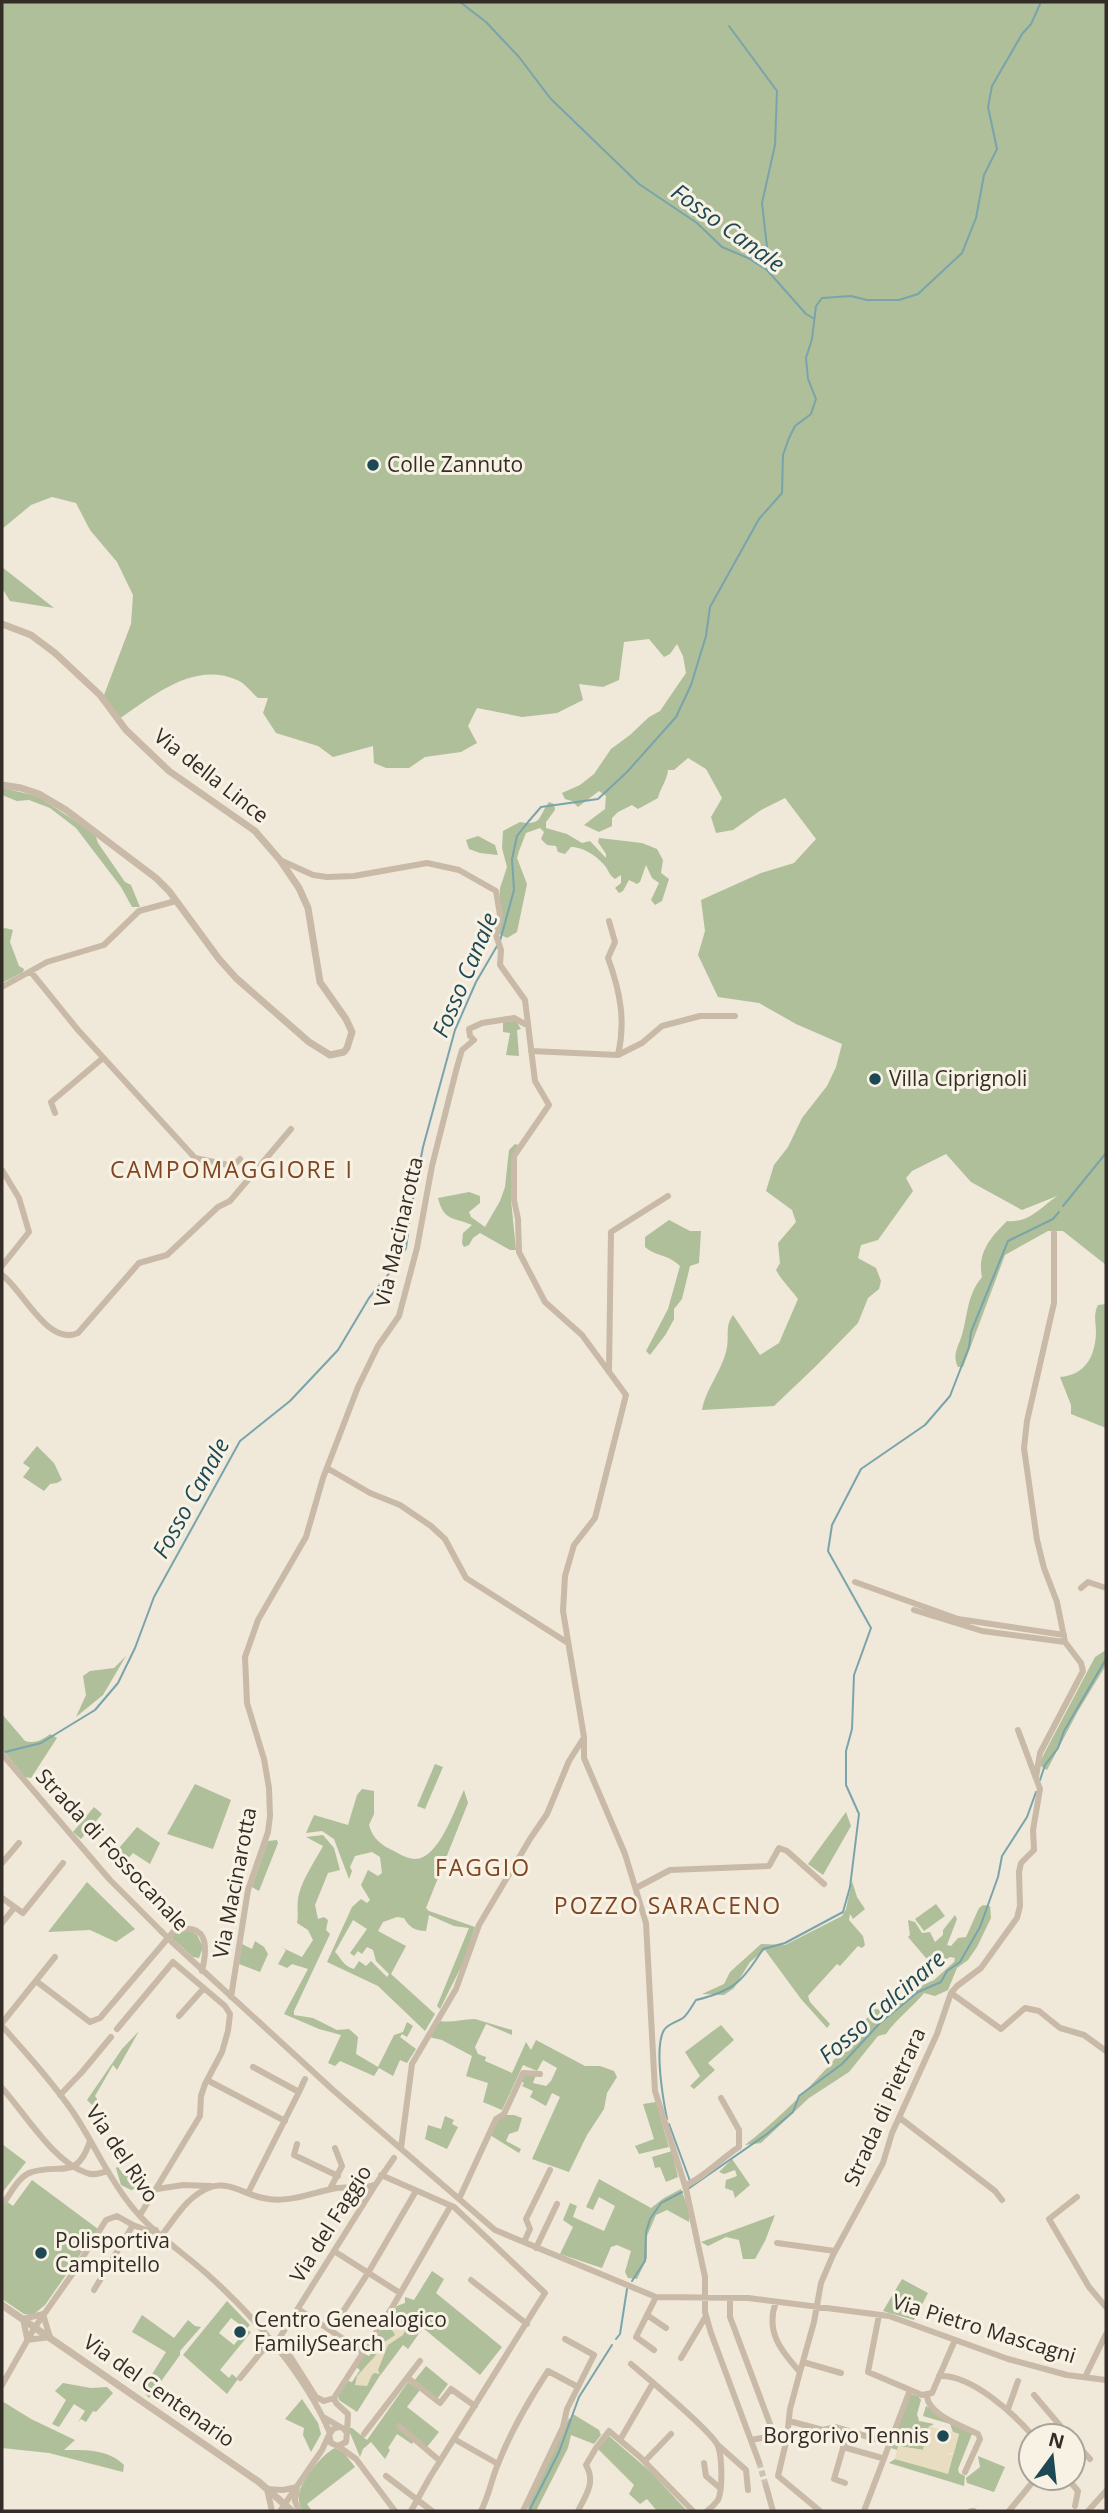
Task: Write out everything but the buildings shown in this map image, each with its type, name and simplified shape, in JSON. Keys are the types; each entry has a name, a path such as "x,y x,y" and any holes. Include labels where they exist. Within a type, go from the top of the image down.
{"street":[{"name":"Via della Lince","path":"2,624 31,635 74,669 100,695 126,730 169,771 254,831 280,860 299,888 308,908 320,982 350,1026 350,1043 344,1052 330,1055 320,1051 236,978 156,878 66,810 40,794 2,785"},
{"path":"280,860 327,877 354,876 427,863 459,870 496,891 500,915 496,935 501,950 500,965 525,1000 535,1081 549,1105 514,1156 513,1200 518,1219 519,1252 545,1302 582,1335 626,1395 595,1518 575,1545 565,1576 563,1611 584,1737 584,1758 625,1854 646,1923 655,2091 684,2185 705,2277 706,2316 759,2462"},
{"path":"2,987 47,962 104,945 139,911 176,901"},
{"path":"609,921 615,942 608,958 618,985 623,1031 618,1055"},
{"path":"31,972 103,1058 195,1158 233,1167 240,1159"},
{"path":"531,1051 618,1055 642,1043 662,1027 700,1016 736,1016"},
{"name":"Via Macinarotta","path":"230,1997 248,1890 268,1832 270,1816 264,1759 247,1703 245,1657 258,1620 306,1537 327,1468 367,1367 399,1316 417,1248 432,1167 457,1067 462,1050 474,1040 469,1029 503,1018 514,1018 528,1023"},
{"path":"55,1113 51,1102 103,1058"},
{"path":"2,1275 34,1312 59,1335 78,1333 139,1263 167,1255 218,1207 230,1201 291,1129"},
{"path":"2,1170 19,1198 29,1232 2,1266"},
{"path":"609,1371 611,1232 668,1196"},
{"path":"1036,1777 1040,1753 1083,1671 1081,1663 1065,1639 1057,1602 1044,1569 1037,1540 1024,1448 1027,1420 1054,1303 1054,1233"},
{"path":"327,1468 370,1493 400,1505 431,1526 445,1539 466,1578 568,1643"},
{"path":"855,1582 958,1619 1065,1639"},
{"path":"1081,1588 1087,1582 1106,1588"},
{"path":"914,1610 982,1630 1065,1639"},
{"path":"1018,1730 1040,1790 1033,1830 1035,1845 1032,1853 1021,1863 1019,1872 1020,1906 1017,1918 981,1968 951,1993 1001,2029 1024,2008 1039,2011 1060,2028 1084,2035 1106,2051"},
{"path":"401,2148 412,2064 456,1989 479,1925 547,1814 569,1760 584,1737"},
{"name":"Strada di Fossocanale","path":"2,1754 110,1880 230,1997"},
{"path":"2,1863 19,1843"},
{"path":"636,1888 670,1870 769,1866 779,1848 787,1851 824,1884"},
{"path":"2,1898 23,1913 63,1863"},
{"path":"2,1923 14,1908"},
{"path":"36,1982 90,2022 100,2018 174,1931 184,1928 194,1930 204,1937 207,1946 202,1971"},
{"path":"2,2024 55,1957"},
{"path":"117,2029 173,1962 225,2006 230,2014 222,2052 201,2096 200,2116 140,2215"},
{"path":"179,2016 204,1988"},
{"name":"Strada di Pietrara","path":"820,2511 778,2476 821,2283 835,2251 883,2164 892,2133 937,2034 951,1993"},
{"path":"230,1997 333,2091 495,2230 656,2297 706,2297"},
{"name":"Via del Rivo","path":"2,2024 60,2095 128,2202 241,2305 273,2342 323,2418 336,2445"},
{"name":"Via del Rivo","path":"60,2095 111,2037"},
{"path":"253,2067 299,2092"},
{"path":"459,2199 496,2119 504,2114 523,2073 540,2074"},
{"path":"248,2193 305,2079"},
{"path":"207,2080 285,2121"},
{"path":"2,2088 56,2151 72,2165 88,2174 108,2171"},
{"path":"684,2185 695,2181 727,2153 739,2147 739,2130 721,2098"},
{"path":"900,2118 995,2191 1002,2200"},
{"path":"84,2158 90,2141"},
{"path":"297,2144 294,2155 338,2176"},
{"path":"330,2189 342,2166 335,2148"},
{"path":"5,2201 23,2177 32,2172 65,2170 84,2158 102,2160"},
{"name":"Via del Faggio","path":"240,2378 298,2309 394,2158"},
{"path":"524,2242 530,2229 526,2219 550,2170"},
{"path":"382,2175 454,2207 545,2293 411,2511"},
{"path":"157,2189 201,2184 224,2185 262,2198 282,2199 306,2197 330,2189 366,2188 376,2184"},
{"path":"2,2385 43,2314 106,2220 117,2216 133,2225 159,2233 192,2197 213,2186"},
{"path":"331,2330 416,2190"},
{"path":"1077,2197 1049,2219 1089,2287 1106,2306"},
{"path":"536,2248 557,2204"},
{"path":"273,2342 285,2348 316,2397 324,2401 334,2398 450,2207"},
{"path":"94,2290 133,2225"},
{"path":"777,2243 835,2251"},
{"path":"334,2251 400,2293"},
{"path":"471,2280 527,2324"},
{"path":"654,2350 636,2337 656,2297"},
{"name":"Via Pietro Mascagni","path":"706,2297 776,2302 880,2315 908,2321 1007,2359 1067,2375 1106,2379"},
{"path":"730,2298 730,2317 773,2432"},
{"path":"776,2302 771,2324 786,2358 800,2372"},
{"name":"Via del Centenario","path":"2,2305 267,2489 282,2508 292,2511"},
{"path":"298,2309 363,2352"},
{"path":"27,2340 23,2319 43,2314"},
{"path":"27,2340 50,2337 43,2314"},
{"path":"648,2315 666,2328"},
{"path":"880,2315 869,2372 927,2396"},
{"path":"681,2358 706,2316"},
{"name":"Via Pietro Mascagni","path":"1085,2377 1106,2334"},
{"path":"523,2511 563,2427 567,2409 594,2355 565,2339"},
{"path":"927,2396 932,2393 955,2340"},
{"path":"364,2434 420,2361"},
{"path":"803,2362 841,2373"},
{"path":"631,2364 746,2470 748,2490"},
{"path":"481,2511 490,2494 498,2464 548,2371 578,2387"},
{"path":"939,2376 951,2377 974,2387 1008,2410 1020,2422"},
{"path":"408,2378 440,2403 451,2389 475,2406"},
{"path":"1008,2410 1018,2381"},
{"path":"620,2440 653,2383"},
{"path":"864,2511 910,2390"},
{"path":"1034,2395 1054,2422"},
{"path":"927,2396 932,2408 978,2434 980,2439 965,2472"},
{"path":"322,2450 344,2444 347,2434 348,2414 334,2398"},
{"name":"Via del Rivo","path":"323,2418 347,2434"},
{"path":"282,2508 322,2450 329,2434 347,2419"},
{"path":"789,2421 823,2430 835,2427 889,2443"},
{"path":"399,2426 440,2461"},
{"path":"578,2511 591,2485 591,2472 586,2465 609,2431 645,2461 692,2511"},
{"path":"773,2432 787,2431"},
{"path":"845,2483 834,2479 848,2431"},
{"path":"751,2441 772,2436 773,2432"},
{"path":"347,2434 356,2459 395,2511"},
{"path":"645,2461 671,2434"},
{"path":"454,2439 498,2464"},
{"path":"336,2445 356,2459"},
{"path":"706,2511 717,2501 720,2488 722,2475 719,2446"},
{"path":"843,2447 883,2458"},
{"path":"1087,2456 1090,2459"},
{"path":"704,2463 706,2476 720,2488"},
{"path":"386,2476 432,2511"},
{"path":"766,2486 773,2511"},
{"path":"272,2511 267,2489 296,2487"},
{"path":"296,2487 295,2501 299,2511"},
{"path":"1088,2511 1106,2491"},
{"path":"1009,2511 1025,2492"},
{"path":"1075,2506 1078,2492"}],"green space":[{"path":"2,2 1106,2 1106,1265 1063,1231 1048,1231 1005,1255 963,1367 958,1367 956,1351 971,1298 982,1277 981,1261 986,1246 1007,1221 1028,1217 1057,1196 1022,1210 971,1182 946,1154 912,1171 906,1178 913,1191 878,1240 861,1245 858,1258 876,1268 881,1281 879,1289 868,1298 858,1323 774,1406 702,1410 725,1355 728,1327 733,1315 760,1355 779,1343 798,1299 776,1270 780,1263 778,1243 796,1222 792,1210 766,1191 774,1165 788,1147 802,1118 827,1086 842,1044 796,1024 759,1003 718,997 698,955 705,931 701,900 761,873 794,863 816,839 785,798 761,810 733,830 716,833 711,817 722,798 706,769 688,758 674,770 668,770 658,798 638,809 632,805 618,812 612,818 612,826 599,832 584,825 605,809 606,796 599,791 578,807 565,799 562,793 580,785 594,774 611,749 660,711 686,673 683,656 677,644 670,654 664,657 649,639 624,642 619,680 603,687 579,684 583,700 557,713 522,717 477,708 468,726 477,743 461,752 425,757 409,768 386,768 374,763 373,746 333,757 318,746 276,733 263,713 268,698 258,698 240,681 221,675 205,675 175,684 119,719 104,695 131,624 133,595 117,562 90,530 76,503 52,497 31,505 2,529"},
{"path":"2,567 54,608 10,601 2,588"},
{"path":"2,788 37,796 95,834 98,843 125,882 131,885 140,907 132,907 121,887 76,828 50,808 29,800 17,801 2,795"},
{"path":"549,802 554,804 555,810 546,822 546,828 567,834 582,843 590,841 606,858 598,842 599,838 642,843 657,849 663,860 661,873 669,879 662,901 655,905 651,900 659,883 652,878 646,865 640,882 637,884 629,880 619,893 615,888 621,883 621,875 615,879 599,859 581,849 571,847 565,854 558,852 556,846 547,845 541,839 544,832 540,828 526,833 517,858 527,884 517,932 507,938 499,934 500,888 507,867 502,848 503,831 520,822 536,821"},
{"path":"478,836 495,845 498,855 469,849 466,840"},
{"path":"2,929 13,930 10,942 19,966 24,969 2,983"},
{"path":"516,1021 521,1029 517,1030 519,1056 506,1055 510,1033 503,1032 503,1022"},
{"path":"515,1144 518,1145 511,1200 516,1250 510,1250 480,1233 464,1247 463,1233 472,1225 447,1215 438,1198 469,1192 480,1196 480,1203 469,1212 471,1217 485,1227 500,1201 505,1187 509,1150"},
{"path":"669,1220 690,1231 701,1231 699,1263 690,1266 682,1299 674,1309 674,1319 650,1355 646,1351 668,1309 680,1266 645,1247 645,1237"},
{"path":"1106,1304 1106,1428 1071,1414 1071,1405 1060,1377 1076,1373 1091,1357 1096,1333 1096,1309 1098,1305"},
{"path":"37,1446 54,1463 62,1480 50,1484 44,1491 23,1477 30,1468 23,1463"},
{"path":"1106,1650 1106,1665 1047,1770 1039,1765 1045,1752 1095,1657"},
{"path":"126,1656 103,1695 76,1717 86,1695 83,1676 90,1671 114,1668"},
{"path":"2,1714 25,1741 38,1741 50,1734 57,1738 31,1778 25,1777 2,1749"},
{"path":"435,1764 443,1767 425,1809 417,1806"},
{"path":"195,1784 231,1800 213,1849 167,1834"},
{"path":"362,1789 374,1791 374,1814 369,1825 373,1834 385,1846 412,1859 424,1857 439,1842 464,1790 468,1803 426,1908 475,1927 464,1961 440,2009 437,2006 469,1928 454,1926 429,1915 426,1931 416,1929 404,1918 397,1917 383,1922 378,1931 406,1946 391,1974 435,2014 425,2031 378,1986 327,1962 352,1907 361,1899 367,1903 370,1900 361,1885 368,1870 378,1876 382,1873 380,1857 372,1852 355,1856 349,1879 334,1839 322,1831 306,1833 314,1815 348,1825 357,1795","holes":["353,1920 367,1929 350,1953 354,1956 358,1951 362,1954 367,1947 373,1950 376,1961 389,1974 387,1977 371,1961 366,1966 359,1961 354,1969 350,1968 335,1952"]},
{"path":"94,1807 102,1814 81,1839 73,1832"},
{"path":"846,1812 851,1826 823,1875 808,1864"},
{"path":"137,1827 160,1843 150,1864 133,1853 125,1862 114,1854"},
{"path":"323,1835 334,1848 340,1870 328,1873 315,1905 318,1919 324,1917 328,1920 326,1930 330,1934 294,2015 313,2018 337,2030 349,2029 358,2037 356,2054 378,2067 394,2035 403,2032 407,2022 413,2026 407,2037 402,2034 400,2037 416,2049 407,2063 400,2060 393,2076 379,2068 374,2076 340,2061 335,2066 328,2063 341,2035 284,2014 308,1969 292,1964 287,1968 278,1964 286,1950 281,1947 302,1957 313,1940 308,1930 297,1923 298,1902 303,1882 323,1846 306,1837"},
{"path":"277,1840 259,1891 252,1887 268,1841"},
{"path":"852,1881 857,1897 865,1909 853,1919 850,1914 849,1920 863,1936 865,1945 862,1948 858,1946 840,1966 837,1964 808,1996 810,2002 830,2024 827,2028 801,1999 765,1950 750,1962 734,1988 724,1995 702,1994 724,1984 730,1972 761,1944 785,1945 842,1916"},
{"path":"87,1882 135,1929 116,1942 90,1930 48,1932"},
{"path":"936,1904 945,1916 924,1931 915,1919"},
{"path":"983,1905 990,1906 991,1918 977,1947 968,1960 957,1968 948,1990 935,1996 924,1993 886,2034 878,2036 849,2072 809,2098 761,2143 745,2145 810,2086 875,2009 893,2010 910,1991 934,1980 954,1962 955,1958 950,1957 945,1960 944,1966 926,1958 908,1937 908,1920 915,1922 922,1933 930,1932 935,1942 943,1935 943,1930 955,1915 957,1919 947,1945 951,1946 958,1938 966,1937 979,1908"},
{"path":"191,1931 197,1935 203,1947 199,1958 193,1957 171,1937 176,1932"},
{"path":"255,1941 264,1947 268,1954 260,1972 239,1964 242,1944 252,1949"},
{"path":"475,2019 512,2030 512,2035 486,2024 475,2047 478,2054 486,2057 485,2061 512,2073 526,2042 531,2050 536,2040 585,2066 600,2066 614,2071 617,2077 607,2093 604,2109 587,2135 569,2172 532,2159 560,2097 552,2093 546,2106 530,2097 533,2091 522,2086 524,2083 521,2081 524,2075 536,2075 533,2083 546,2086 557,2068 543,2060 537,2071 523,2065 502,2110 483,2102 488,2083 466,2076 472,2056 442,2040 429,2037 440,2021"},
{"path":"721,2025 734,2040 708,2063 715,2070 694,2089 690,2086 700,2076 685,2052"},
{"path":"139,2031 117,2070 113,2065 95,2096 96,2109 87,2100 122,2049"},
{"path":"656,2102 669,2147 639,2154 635,2146 654,2139 643,2104"},
{"path":"505,2115 522,2118 518,2131 509,2134 506,2141 521,2149 519,2153 490,2135 498,2120"},
{"path":"445,2116 454,2120 452,2124 458,2127 447,2149 425,2139 428,2125 441,2129"},
{"path":"2,2144 26,2162 2,2193"},
{"path":"672,2151 678,2177 666,2182 660,2167 655,2168 652,2157"},
{"path":"732,2159 750,2185 735,2198 733,2191 725,2188 726,2180 737,2176 735,2170 724,2174 719,2172"},
{"path":"133,2167 142,2171 144,2178 139,2188 131,2190 121,2185 116,2168 123,2174 130,2173"},
{"path":"599,2179 651,2208 681,2189 689,2210 689,2222 667,2210 656,2215 647,2236 647,2258 637,2279 628,2278 625,2272 631,2251 617,2245 611,2247 602,2268 560,2254 573,2227 563,2220 570,2203 577,2206 573,2217 604,2231 615,2206 599,2197 593,2210 586,2207"},
{"name":"Polisportiva Campitello","path":"32,2180 98,2229 45,2305 33,2315 24,2314 2,2299 2,2198 13,2206"},
{"path":"775,2215 755,2259 743,2259 739,2240 726,2237 708,2246 701,2242"},
{"path":"432,2271 444,2279 436,2293 502,2347 480,2375 423,2328 408,2349 403,2345 357,2412 339,2400 338,2396 360,2370 356,2367 365,2354 369,2356 378,2343 375,2340 382,2328 386,2330 394,2318 391,2315 397,2306 405,2303 405,2297 414,2300"},
{"path":"902,2279 928,2293 914,2320 883,2311"},
{"path":"227,2301 250,2325 246,2329 231,2318 219,2333 234,2345 246,2330 251,2332 220,2370 229,2378 232,2374 238,2379 227,2394 183,2355"},
{"path":"142,2315 174,2338 188,2320 201,2327 180,2351 180,2355 149,2398 142,2390 166,2352 132,2332"},
{"path":"426,2366 448,2384 437,2399 414,2381"},
{"path":"408,2382 420,2390 407,2407 439,2432 427,2447 415,2438 412,2444 397,2434 385,2459 371,2442 363,2449 360,2457 348,2428 352,2428 367,2440"},
{"path":"63,2383 91,2388 107,2387 113,2393 96,2412 93,2411 86,2422 81,2419 78,2422 85,2411 74,2404 59,2427 52,2424 66,2400 55,2391"},
{"path":"910,2394 921,2400 917,2414 919,2421 934,2424 929,2427 923,2450 899,2446 897,2450 891,2448"},
{"path":"302,2399 318,2423 321,2434 311,2452 303,2435 304,2428 285,2419"},
{"path":"2,2401 31,2419 75,2440 64,2450 104,2453 124,2465 123,2472 49,2453 2,2448"},
{"path":"926,2406 972,2434 958,2469 959,2473 965,2476 964,2486 889,2463 895,2459 948,2473 959,2434 953,2432 950,2424 923,2416"},
{"path":"573,2414 599,2430 601,2435 594,2444 571,2435 568,2448 536,2511 529,2511 528,2506"},
{"path":"609,2436 652,2473 687,2511 657,2511 647,2499 640,2504 629,2494 634,2485 598,2449"},
{"path":"335,2448 344,2453 355,2467 307,2504 312,2511 302,2511 299,2496 304,2482 319,2461"},
{"path":"978,2456 1005,2467 994,2492 967,2483 966,2478 980,2467"}],"shaded area":[{"path":"399,2321 399,2327 407,2327 403,2335 388,2345 378,2370 380,2374 374,2373 367,2386 355,2385 357,2376 375,2356 380,2345 395,2335 390,2326 392,2322"},
{"path":"929,2426 959,2434 954,2453 946,2453 953,2455 948,2474 895,2459 898,2446 923,2450"}],"waterway":[{"name":"Fosso Canale","path":"460,2 486,22 519,57 550,98 639,184 697,223 722,247 767,270 806,314 813,318"},
{"name":"Fosso Canale","path":"500,941 514,890 512,859 517,836 541,807 598,799 627,772 676,717 691,685 706,636 710,607 759,519 782,493 783,455 789,438 795,426 811,414 816,399 808,379 806,358 812,339 816,306 822,298 851,296 867,300 899,300 918,294 962,253 976,218 984,175 997,149 988,107 992,86 1022,34 1031,24 1041,2"},
{"path":"729,26 777,91 775,145 762,203 770,273"},
{"name":"Fosso Canale","path":"5,1752 41,1743 95,1710 118,1683 135,1648 154,1597 240,1441 290,1401 338,1350 369,1298 396,1265 406,1248 423,1147 455,1030 476,982 497,946"},
{"path":"1063,1206 1106,1153"},
{"path":"667,2119 660,2060 664,2030 685,2016 696,2000 720,1993 736,1983 763,1949 785,1943 843,1912 850,1887 859,1814 846,1785 846,1751 852,1729 854,1675 871,1628 828,1551 832,1525 861,1469 925,1425 950,1396 969,1347 971,1332 1008,1241 1053,1219 1059,1212"},
{"name":"Fosso Calcinare","path":"1040,1780 1045,1765 1058,1748 1064,1731 1106,1659"},
{"name":"Fosso Calcinare","path":"688,2189 767,2134 793,2112 799,2096 842,2064 880,2023 918,1992 941,1982 947,1971 960,1962 980,1927 998,1877 1002,1856 1027,1817 1036,1792"},
{"path":"669,2124 690,2181"},
{"name":"Fosso Calcinare","path":"632,2281 645,2261 646,2232 650,2219 661,2203 682,2192"},
{"name":"Fosso Calcinare","path":"616,2339 620,2334 627,2289"},
{"name":"Fosso Calcinare","path":"529,2511 559,2452 579,2397 612,2345"}],"tunnel":[{"path":"759,2462 766,2486"}],"place":[{"name":"Colle Zannuto","path":"373,465"},
{"name":"Villa Ciprignoli","path":"875,1079"},
{"name":"Polisportiva Campitello","path":"41,2253"},
{"name":"Centro Genealogico FamilySearch","path":"240,2332"},
{"name":"Borgorivo Tennis","path":"943,2436"}],"district":[{"name":"CAMPOMAGGIORE I","path":"232,1170"},
{"name":"FAGGIO","path":"483,1868"},
{"name":"POZZO SARACENO","path":"668,1906"}]}
